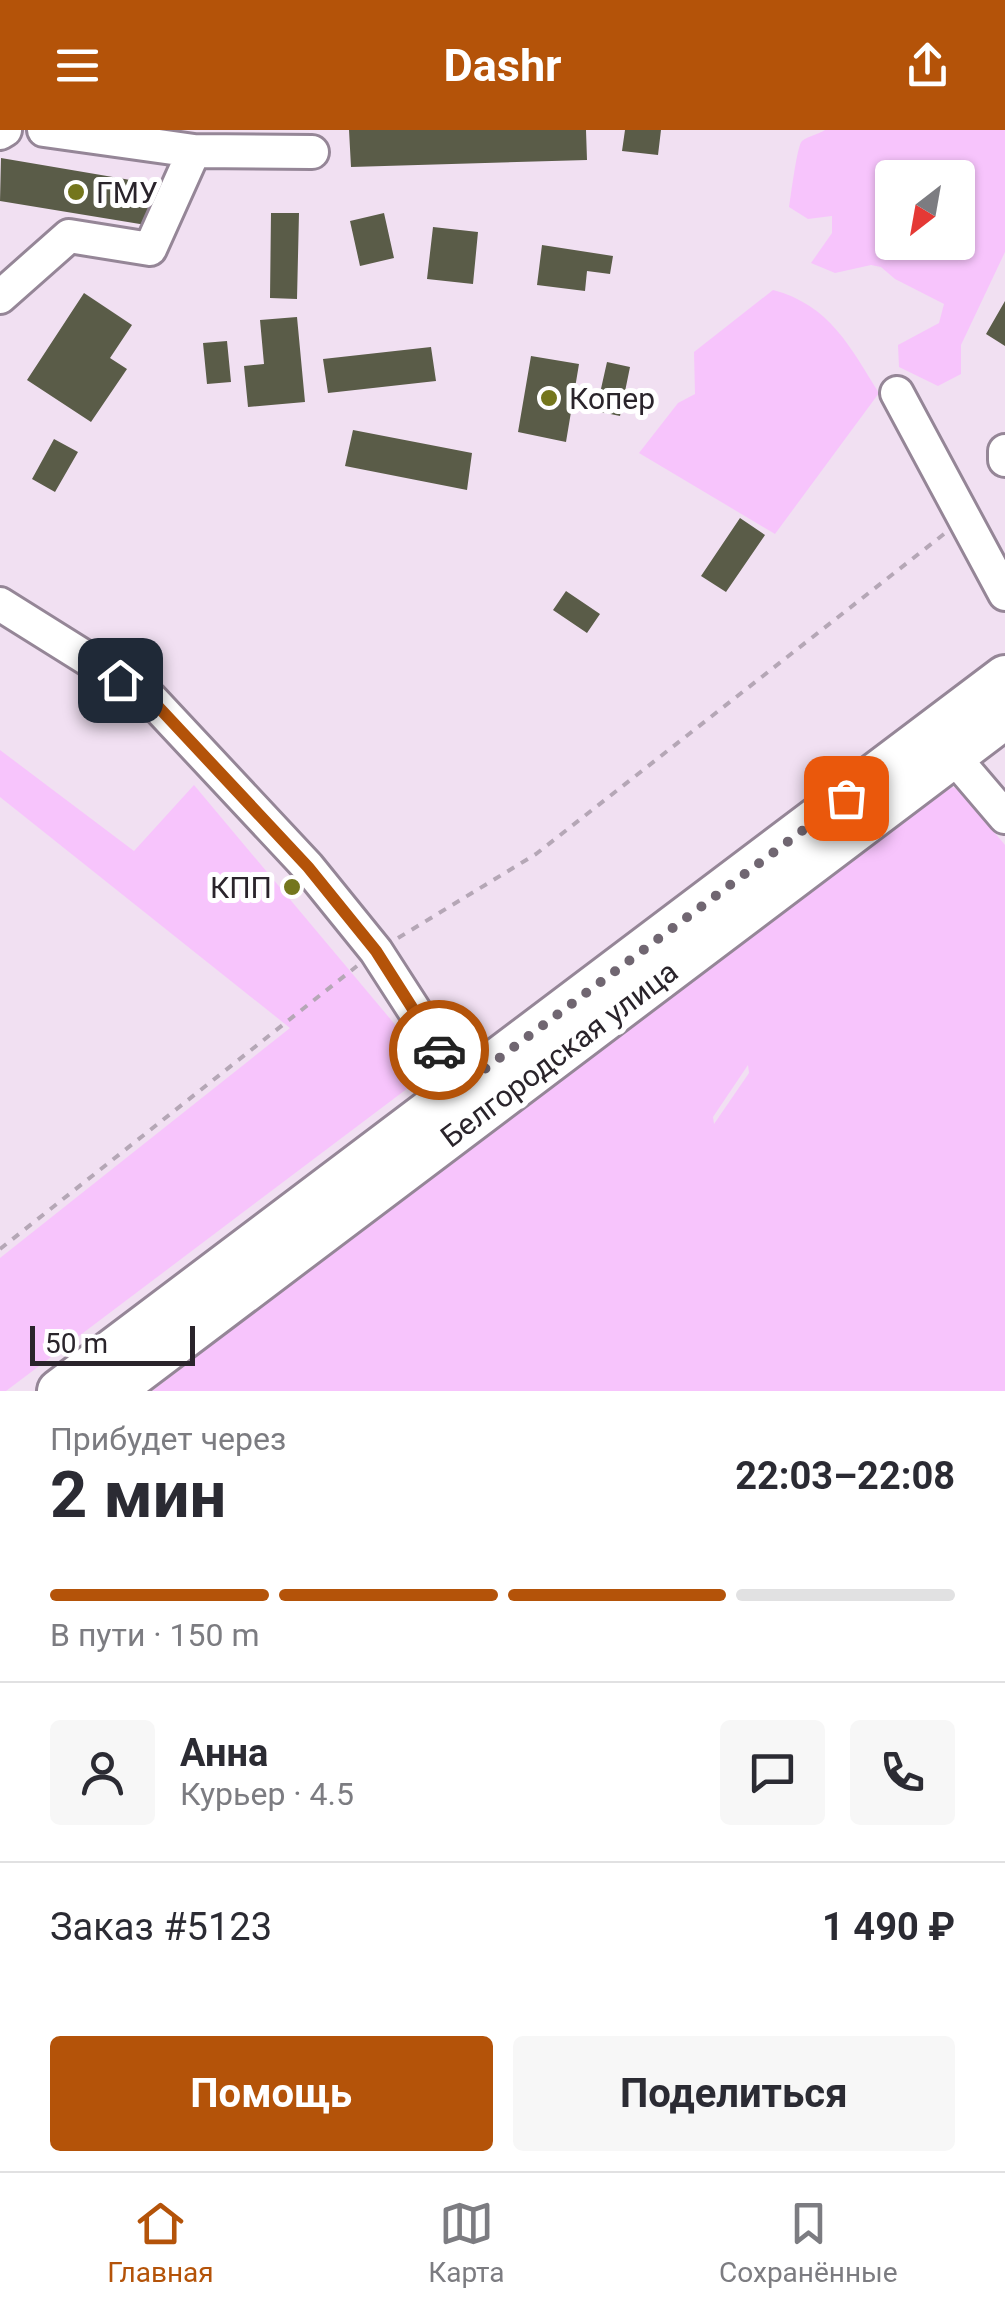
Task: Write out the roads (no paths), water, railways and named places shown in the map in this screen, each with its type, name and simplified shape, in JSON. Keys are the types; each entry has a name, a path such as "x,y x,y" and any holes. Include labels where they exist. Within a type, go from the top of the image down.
{"main road":[{"name":"Белгородская улица","path":"59,1391 1005,677"},
{"name":"Белгородская улица","path":"112,1391 1005,717"}],"lane":[{"path":"44,130 194,151 312,152"},
{"path":"0,298 69,236 150,249 194,151"},
{"path":"897,393 963,518 995,553 1005,594"},
{"path":"1005,452 1005,460"},
{"path":"0,604 150,698 308,867 376,951 462,1086"},
{"path":"954,756 1005,817"}],"place":[{"name":"ГМУ","path":"76,192"},
{"name":"Копер","path":"549,398"},
{"name":"КПП","path":"292,887"}]}
